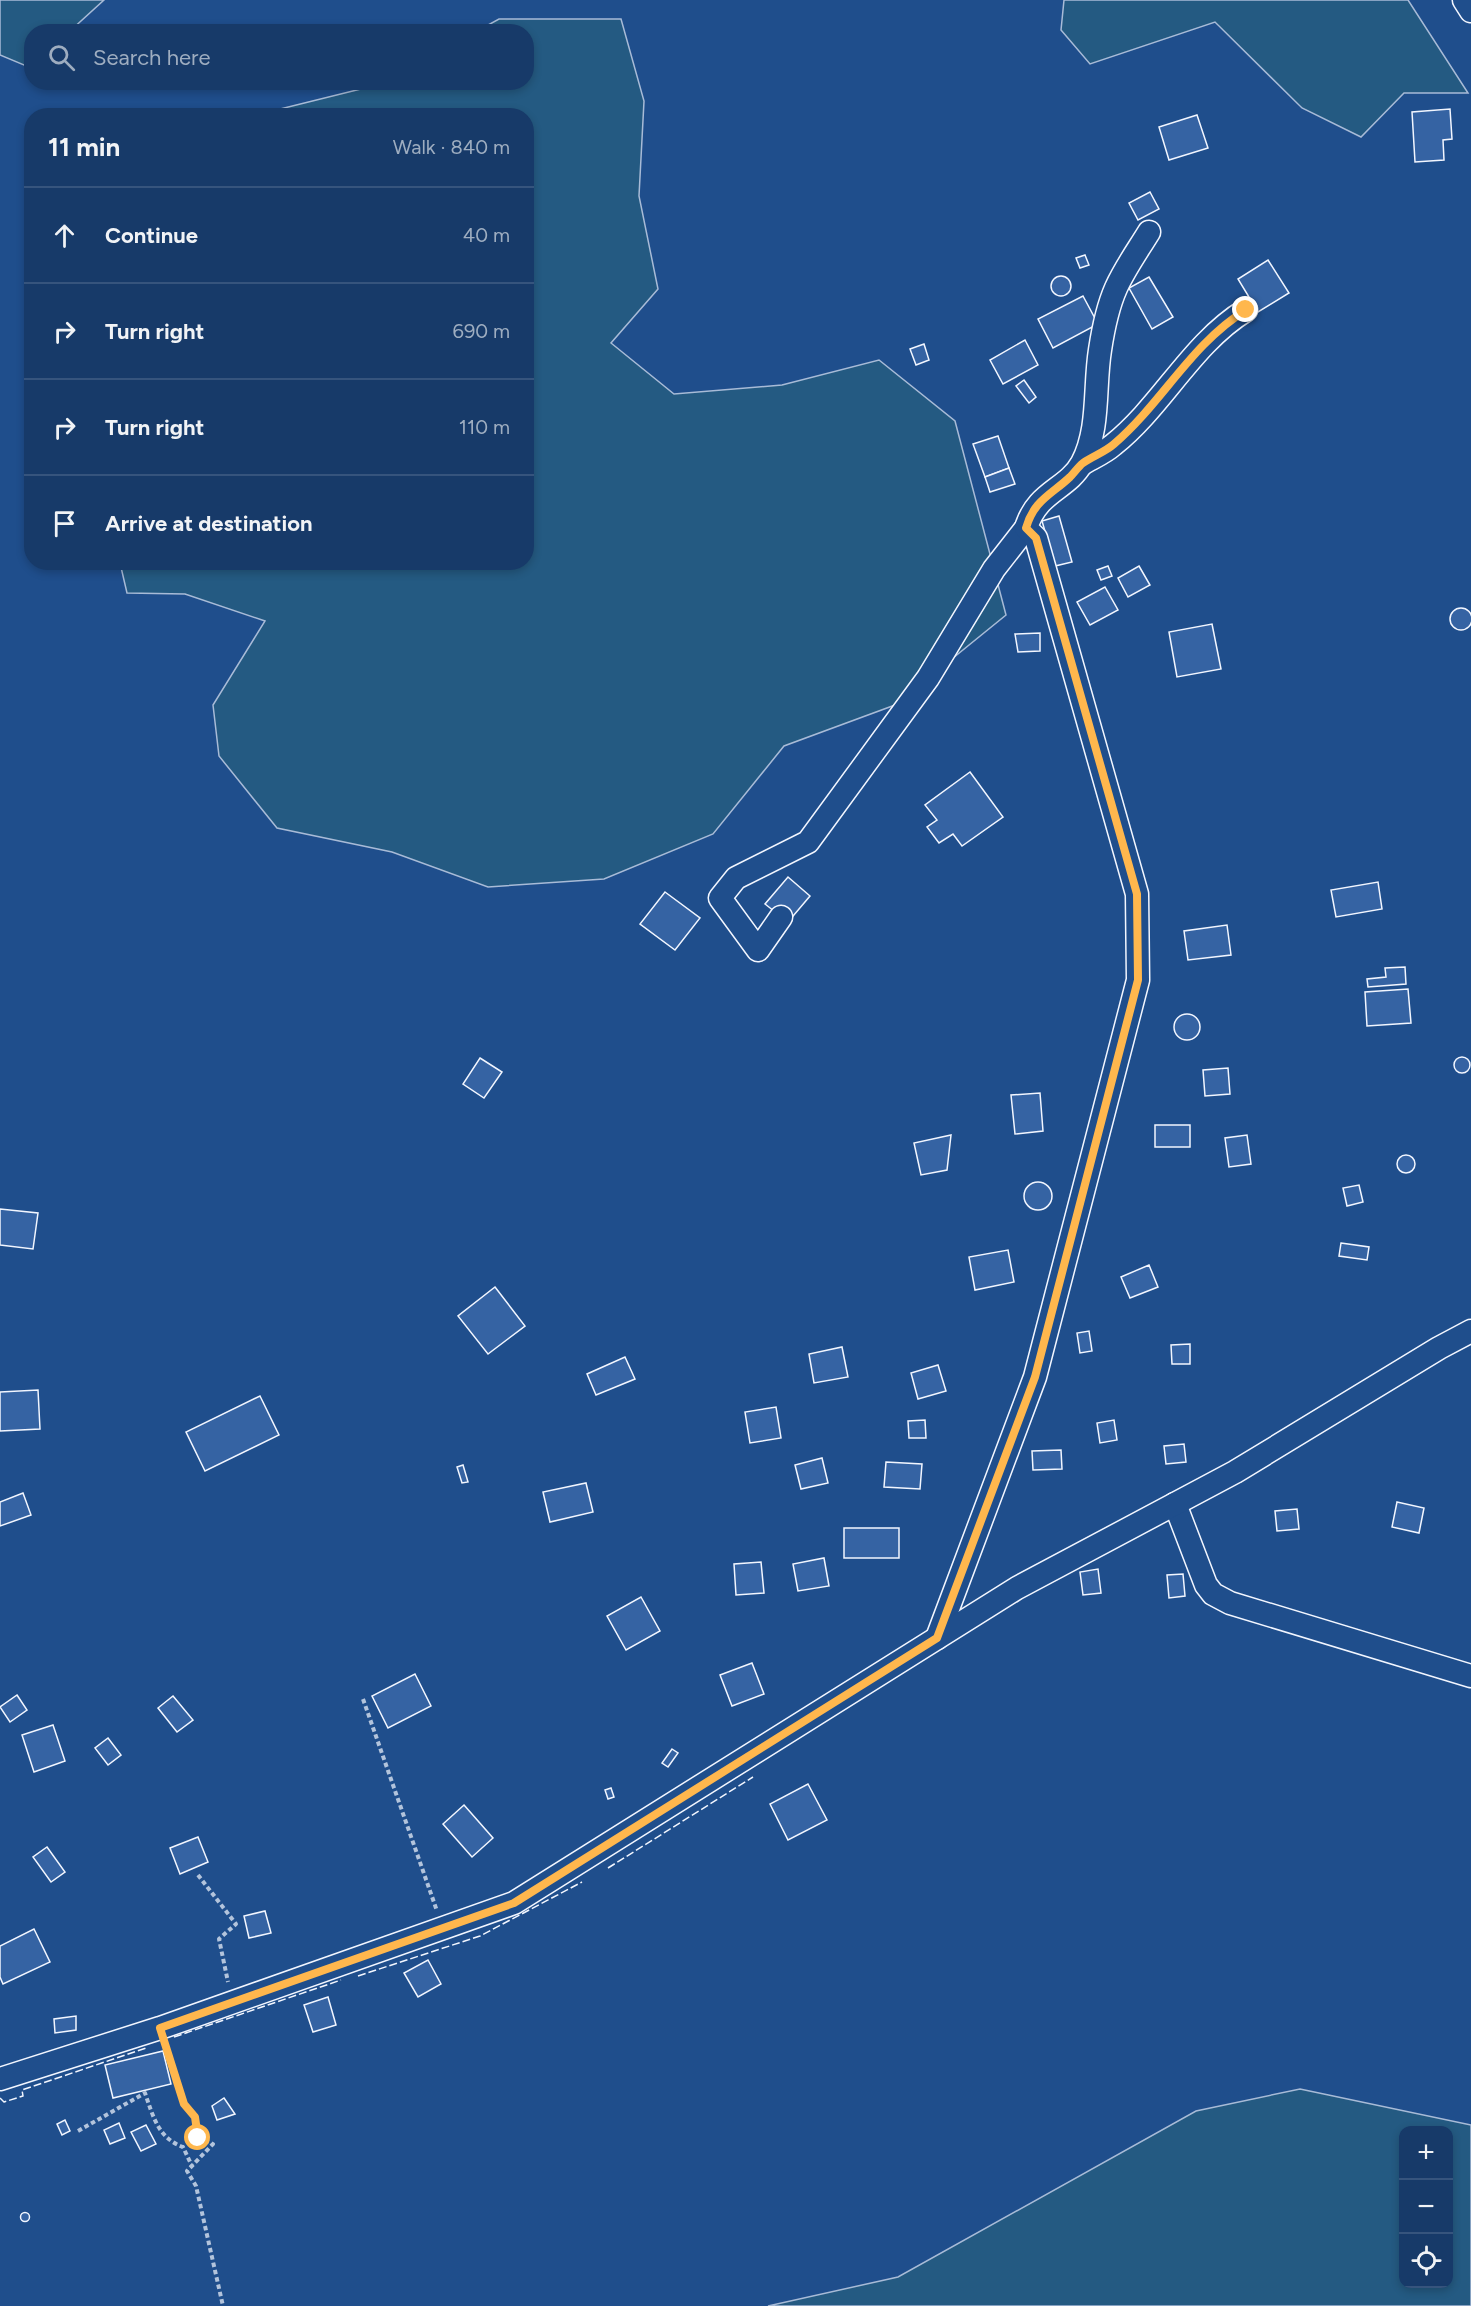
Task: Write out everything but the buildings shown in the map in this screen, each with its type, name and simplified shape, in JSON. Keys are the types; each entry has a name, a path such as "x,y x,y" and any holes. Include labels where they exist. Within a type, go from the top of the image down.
{"street":[{"path":"1464,0 1471,11"},
{"path":"1082,464 1091,439 1102,334 1116,288 1149,232"},
{"path":"781,917 758,950 720,898 736,878 808,842 928,678 994,569 1026,528 1030,513 1082,464 1113,446 1164,392 1202,345 1231,319 1246,310"},
{"path":"937,1638 1035,1377 1138,980 1137,894 1036,538 1026,528"},
{"path":"0,2079 160,2028 514,1903 1017,1588 1235,1472 1471,1331"},
{"path":"1175,1504 1206,1585 1213,1594 1230,1603 1471,1676"}],"path":[{"path":"363,1699 444,1928"},
{"path":"198,1875 236,1924 219,1939 233,2002"},
{"path":"160,2028 184,2104 195,2117 198,2138 213,2144 187,2171 196,2186 223,2306"},
{"path":"78,2131 146,2093 156,2125 171,2143 183,2147 192,2166"}],"shaded area":[{"path":"0,0 104,0 78,24 24,24 24,65 0,55"},
{"path":"1064,0 1408,0 1468,93 1404,93 1361,137 1302,108 1215,22 1090,64 1061,30"},
{"path":"499,19 621,19 644,101 639,196 658,289 611,343 674,394 782,385 879,360 955,421 1006,615 895,705 784,746 713,834 604,879 488,887 392,852 277,828 219,756 213,705 265,621 185,594 127,593 122,570 534,570 534,108 284,108 357,90 534,90 534,24 490,24"},
{"path":"1300,2089 1471,2125 1471,2306 768,2306 898,2277 1196,2111"}],"fence":[{"path":"608,1868 753,1777"},
{"path":"358,1976 480,1936 582,1882"},
{"path":"174,2037 341,1980"},
{"path":"0,2098 4,2102 23,2096 22,2090 146,2048"}],"route":[{"path":"198,2138 195,2117 184,2104 160,2028 514,1903 937,1638 1035,1377 1138,980 1137,894 1036,538 1026,528 1030,513 1046,496 1069,478 1082,464 1113,446 1164,392 1202,345 1231,319 1246,310"}]}
